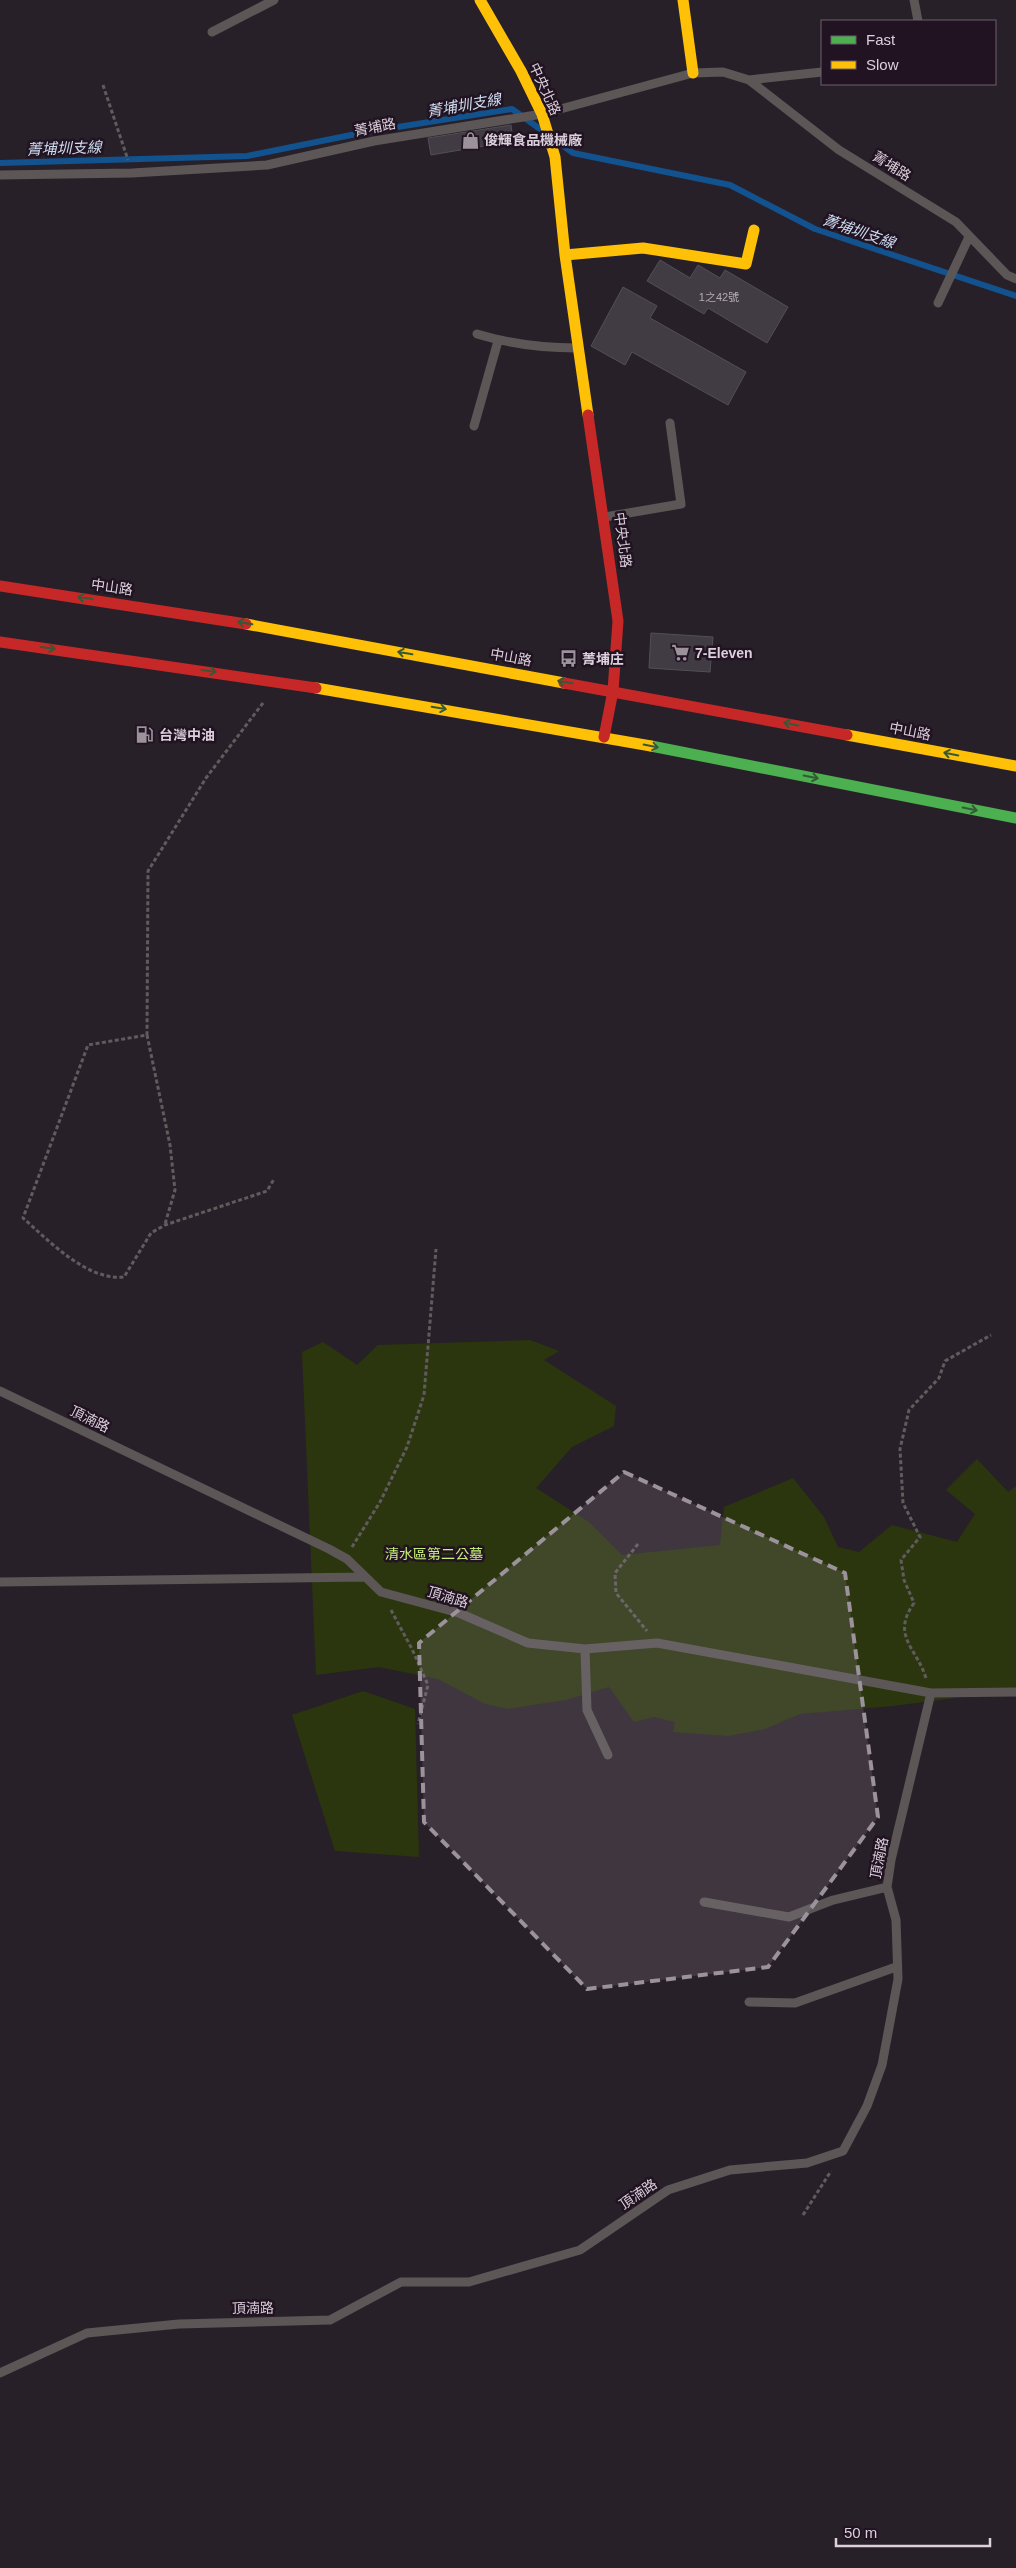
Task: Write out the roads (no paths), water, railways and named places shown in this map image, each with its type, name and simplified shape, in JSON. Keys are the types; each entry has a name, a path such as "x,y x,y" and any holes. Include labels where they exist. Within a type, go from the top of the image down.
{"main road":[{"name":"中央北路","path":"480,0 521,70 542,114 554,157 565,254 605,517 618,621 613,691 604,737"},
{"path":"683,0 693,72"},
{"path":"565,254 642,248 746,264 754,230"},
{"name":"中山路","path":"0,586 197,614 1016,766"},
{"path":"0,642 280,682 604,737 1016,818"}],"lane":[{"path":"212,32 274,0"},
{"path":"914,0 918,20"},
{"name":"菁埔路","path":"0,175 132,173 267,165 374,141 542,114 693,72 724,72 749,80 839,150 956,222 1007,274 1016,279"},
{"name":"菁埔路","path":"749,80 821,72"},
{"path":"938,303 970,236"},
{"path":"477,334 498,341 542,348 580,348"},
{"path":"474,426 498,341"},
{"path":"605,517 681,504 670,423"},
{"name":"頂湳路","path":"0,1391 347,1559 381,1592 459,1613 528,1643 585,1649 657,1643 931,1693 1016,1692"},
{"path":"0,1582 364,1577"},
{"path":"585,1649 587,1710 608,1755"},
{"name":"頂湳路","path":"0,2374 86,2333 180,2324 330,2320 401,2282 469,2282 580,2250 668,2190 686,2184 730,2170 807,2163 843,2151 867,2106 882,2064 898,1979 896,1967 896,1920 887,1887 891,1860 931,1693"},
{"path":"704,1902 789,1917 833,1900 887,1887"},
{"path":"749,2002 796,2003 896,1967"}],"waterway":[{"name":"菁埔圳支線","path":"0,163 247,156 366,132 512,109 540,129"},
{"name":"菁埔圳支線","path":"558,142 573,153 730,185 815,229 1016,296"}],"place":[{"name":"俊輝食品機械廠","path":"470,140"},
{"name":"7-Eleven","path":"681,653"},
{"name":"菁埔庄","path":"568,659"},
{"name":"台灣中油","path":"145,735"}],"park label":[{"name":"清水區第二公墓","path":"434,1554"}]}
